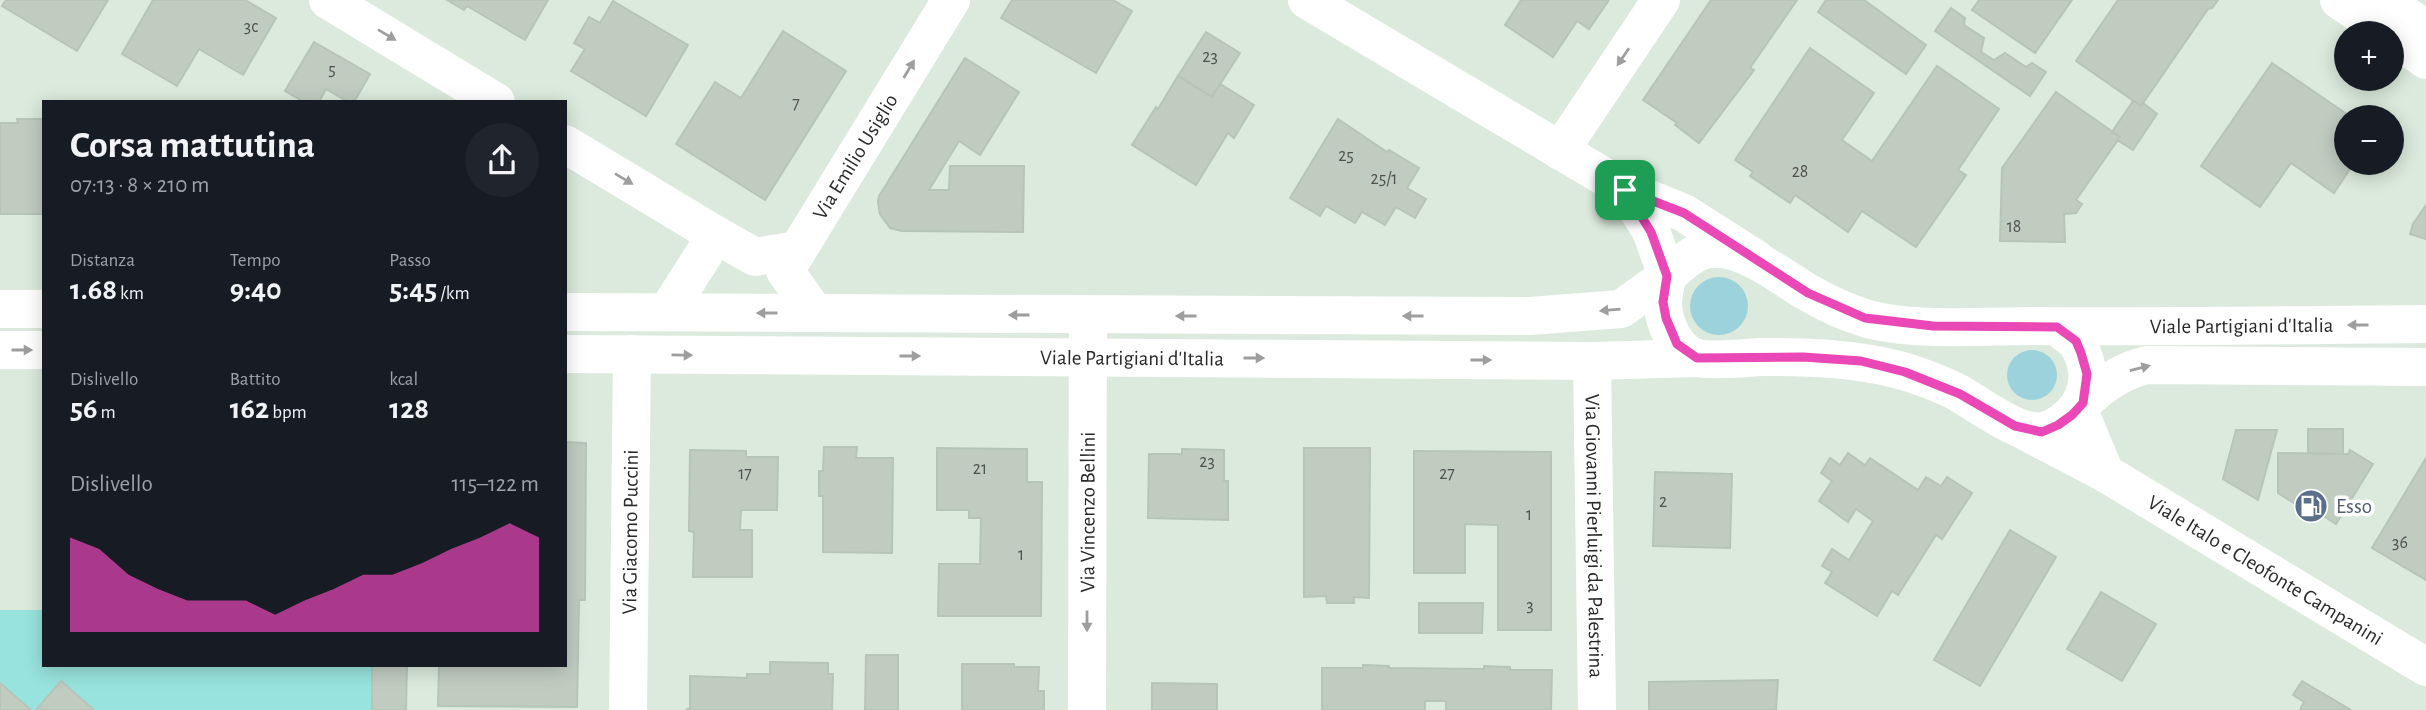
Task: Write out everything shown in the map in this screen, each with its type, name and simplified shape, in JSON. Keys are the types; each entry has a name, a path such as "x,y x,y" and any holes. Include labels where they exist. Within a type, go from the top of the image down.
{"main road":[{"path":"328,0 493,100"},
{"name":"Via Emilio Usiglio","path":"815,313 785,271 951,0"},
{"path":"1307,0 1625,190 1684,213 1760,262"},
{"path":"1560,151 1661,0"},
{"path":"2339,0 2370,21"},
{"path":"2382,0 2426,29"},
{"path":"2404,44 2426,60"},
{"path":"567,145 755,257 798,250"},
{"path":"1625,190 1651,232 1667,276 1663,302 1666,318 1677,344 1697,358"},
{"path":"667,312 716,236"},
{"name":"Viale Partigiani d'Italia","path":"567,312 1530,316 1621,309 1697,253 1719,248 1760,262 1808,293 1865,318 1933,326 2426,324"},
{"path":"0,309 42,309"},
{"name":"Via Vincenzo Bellini","path":"1087,710 1088,315"},
{"path":"2057,327 2076,341 2081,353 2087,374 2081,405 2105,473"},
{"path":"0,350 42,351"},
{"name":"Viale Partigiani d'Italia","path":"567,354 1592,361 1803,357 1861,361 1905,372 1960,394 2015,426 2042,432 2058,425 2099,387 2118,375 2147,365 2426,367"},
{"name":"Via Giacomo Puccini","path":"628,710 632,354"},
{"name":"Via Giovanni Pierluigi da Palestrina","path":"1592,361 1597,710"},
{"name":"Viale Italo e Cleofonte Campanini","path":"2015,426 2105,473 2426,667"}],"shaded area":[{"path":"1719,277 1735,282 1743,290 1748,306 1743,322 1735,330 1719,335 1703,330 1695,322 1690,306 1695,290 1703,282"},
{"path":"2032,350 2050,357 2057,375 2050,393 2032,400 2014,393 2007,375 2014,357"},
{"path":"0,610 42,610 42,667 372,667 372,710 0,710"}],"building":[{"path":"6,0 108,0 77,51 2,6"},
{"path":"153,0 245,0 276,18 243,75 199,49 177,86 122,54"},
{"path":"447,0 548,0 525,40 467,6 464,10"},
{"path":"1012,0 1113,0 1132,11 1096,73 1001,18"},
{"path":"1521,0 1609,0 1589,29 1577,21 1553,57 1505,25"},
{"path":"1711,0 1797,0 1750,68 1754,70 1699,143 1675,125 1677,123 1643,100"},
{"path":"1826,0 1864,0 1926,45 1906,74 1818,12"},
{"path":"1979,0 2072,0 2035,53 1972,10"},
{"path":"2118,0 2218,0 2208,9 2141,106 2076,61"},
{"path":"613,1 688,45 646,116 571,71 585,49 574,43 589,17 600,23"},
{"path":"1951,8 1965,18 1964,25 1984,38 1981,52 1994,60 2005,53 2026,67 2032,63 2046,72 2030,96 1935,31"},
{"path":"783,31 846,71 765,200 676,144 715,82 741,98"},
{"path":"1206,32 1240,53 1212,97 1178,76"},
{"path":"314,42 370,74 355,100 345,100 326,89 320,100 301,100 285,91"},
{"path":"1810,48 1874,93 1842,140 1872,161 1937,66 1999,109 1958,170 1966,175 1916,247 1862,211 1848,232 1795,195 1790,203 1750,176 1753,172 1735,160"},
{"path":"965,58 1019,92 980,155 959,141 929,190 949,190 950,166 1024,166 1023,232 902,231 890,228 880,214 879,196"},
{"path":"2272,63 2334,105 2334,175 2346,175 2334,193 2291,163 2260,207 2201,166"},
{"path":"1178,76 1212,97 1220,84 1254,105 1234,138 1228,133 1196,185 1132,145"},
{"path":"2056,92 2120,137 2076,200 2082,204 2076,213 2064,214 2065,242 2000,241 2002,168"},
{"path":"2133,101 2141,106 2143,103 2157,114 2133,150 2117,140 2120,137 2112,132"},
{"path":"17,119 42,119 42,214 0,214 0,123 18,123"},
{"path":"1338,119 1387,152 1389,150 1419,168 1407,188 1426,199 1415,218 1396,207 1385,225 1362,212 1355,223 1326,206 1320,216 1290,198"},
{"path":"2426,205 2426,239 2410,234 2413,224"},
{"path":"2308,429 2343,429 2343,454 2308,453"},
{"path":"2236,430 2277,430 2258,500 2223,479"},
{"path":"567,442 586,443 585,600 579,600 577,707 438,706 439,667 567,667"},
{"path":"824,447 857,447 856,458 893,458 892,553 823,552 823,496 819,496 819,471 823,471"},
{"path":"937,448 1027,449 1027,482 1042,482 1041,616 938,616 939,564 980,564 981,518 969,518 969,510 937,510"},
{"path":"1304,448 1370,448 1369,598 1354,597 1354,603 1327,603 1326,596 1304,597"},
{"path":"1182,449 1224,450 1224,481 1228,481 1228,520 1148,518 1149,454 1182,454"},
{"path":"690,450 746,451 746,457 778,457 777,510 741,510 740,530 752,530 752,577 693,577 694,532 689,531"},
{"path":"2350,450 2373,464 2336,524 2316,511 2314,516 2278,493 2278,453 2348,454"},
{"path":"1414,451 1551,452 1551,630 1498,630 1498,525 1465,524 1465,573 1414,573"},
{"path":"1848,453 1865,465 1870,458 1918,490 1926,477 1941,486 1947,477 1972,493 1942,539 1936,535 1898,595 1892,591 1877,616 1825,583 1832,572 1822,566 1832,549 1849,560 1873,521 1856,509 1848,522 1819,501 1832,481 1821,473 1830,458 1840,465"},
{"path":"2426,458 2426,580 2372,548"},
{"path":"1655,472 1732,474 1730,548 1653,546"},
{"path":"2010,530 2056,557 1980,686 1934,660"},
{"path":"2101,592 2156,624 2122,681 2067,649"},
{"path":"1419,603 1483,603 1482,633 1419,633"},
{"path":"866,655 898,655 898,710 865,710"},
{"path":"770,662 828,663 828,674 833,674 832,710 686,710 690,708 690,676 747,678 747,674 770,674"},
{"path":"962,664 1039,667 1038,691 1044,691 1044,710 962,710"},
{"path":"1363,665 1389,668 1484,669 1484,666 1510,667 1510,670 1552,670 1551,710 1446,710 1446,701 1425,701 1425,710 1322,710 1322,668 1363,668"},
{"path":"372,667 407,667 406,710 372,710"},
{"path":"1778,680 1776,710 1649,710 1649,682"},
{"path":"61,681 94,710 36,710"},
{"path":"2302,681 2351,710 2300,710 2304,702 2293,695"},
{"path":"0,683 31,710 0,710"},
{"path":"1152,683 1217,684 1217,710 1152,710"}],"place":[{"name":"Esso","path":"2311,506"}],"route":[{"path":"1625,190 1684,213 1808,293 1865,318 1933,326 2057,327 2076,341 2085,364 2087,374 2083,403 2058,425 2042,432 2015,426 1960,394 1905,372 1861,361 1803,357 1697,358 1677,344 1666,318 1663,302 1667,276 1651,232 1625,190"}]}
